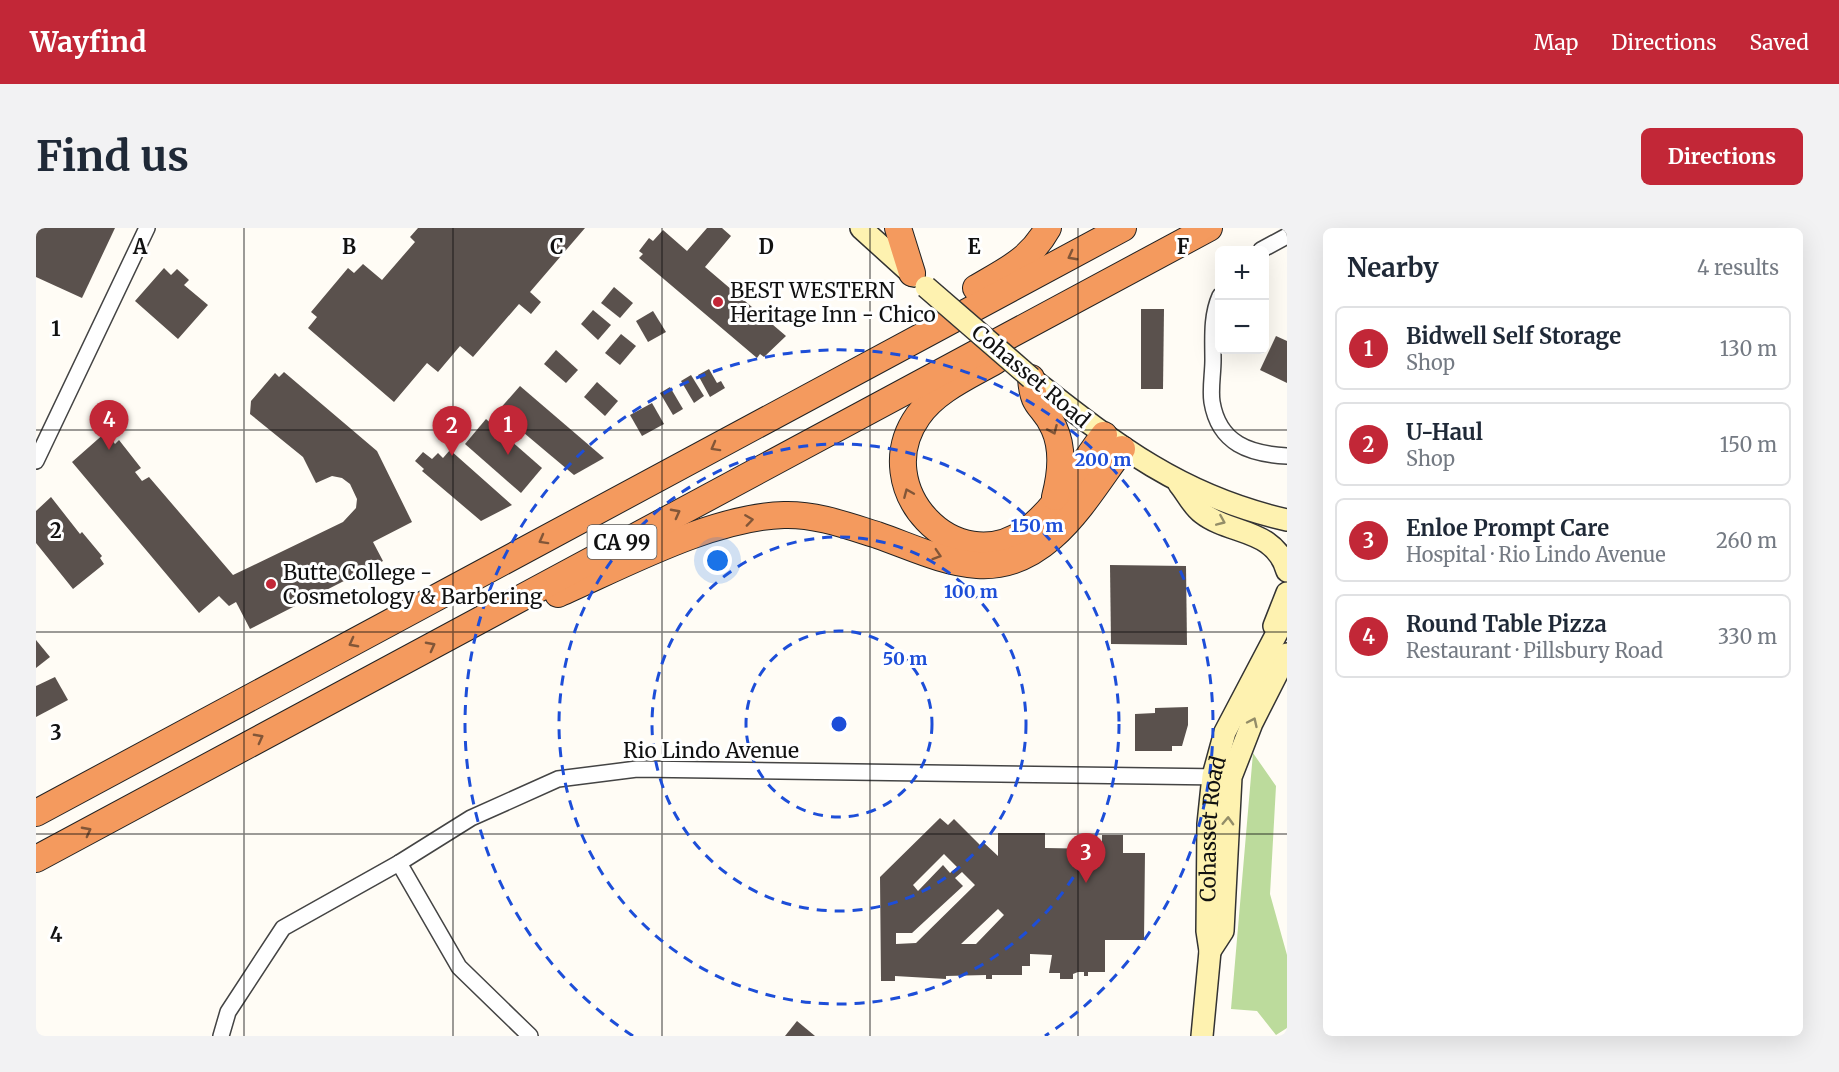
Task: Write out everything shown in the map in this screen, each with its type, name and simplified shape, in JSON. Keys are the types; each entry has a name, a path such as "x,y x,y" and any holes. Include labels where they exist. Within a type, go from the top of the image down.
{"highway":[{"path":"898,228 919,280"},
{"path":"757,424 792,394 1025,259 1039,244 1048,228"},
{"name":"CA 99","path":"36,813 1123,228"},
{"name":"CA 99","path":"36,859 1209,228"},
{"path":"1113,442 1026,531 1011,540 987,545 963,542 940,532 923,518 910,499 902,472 907,436 918,415 939,394 1114,291 1138,266"},
{"path":"1031,378 1033,398 1054,427 1060,448 1061,473 1054,501"},
{"path":"497,610 520,610 690,537 732,523 784,515 816,518 849,526 958,561 975,565 1000,566 1027,556 1050,540 1113,442"}],"main road":[{"name":"Cohasset Road","path":"861,228 1031,378 1113,442 1179,483 1224,502 1287,520"},
{"path":"1179,483 1202,513 1266,542 1277,551 1287,571"},
{"path":"1278,652 1272,629 1287,593"},
{"name":"Cohasset Road","path":"1202,1036 1210,951 1207,931 1208,824 1222,777 1225,732 1278,652 1287,614"}],"street":[{"path":"36,460 147,228"},
{"path":"1268,246 1287,236"},
{"path":"1219,300 1213,325 1212,403 1221,426 1231,441 1252,453 1287,456"},
{"name":"Rio Lindo Avenue","path":"221,1036 228,1012 283,928 399,863 471,818 558,779 637,769 1222,777"},
{"path":"399,863 459,967 530,1036"}],"green space":[{"path":"1253,753 1276,786 1270,894 1287,955 1287,1028 1276,1035 1257,1011 1231,1009"}],"building":[{"path":"36,228 115,228 82,298 36,277"},
{"path":"418,228 585,228 530,292 541,302 531,314 519,304 473,357 460,346 438,372 427,363 394,402 308,328 317,317 311,312 348,268 354,273 363,264 382,280 415,242 410,237"},
{"name":"BEST WESTERN Heritage Inn - Chico","path":"707,228 722,228 731,236 705,267 786,336 764,357 760,354 757,358 639,258 643,254 639,251 649,238 653,241 663,230 687,251"},
{"path":"164,268 171,275 177,269 189,280 184,285 208,305 178,339 135,301"},
{"path":"614,287 633,303 620,318 601,303"},
{"path":"1141,309 1164,309 1163,389 1141,389"},
{"path":"593,310 611,325 598,340 581,324"},
{"path":"653,311 666,332 648,342 636,321"},
{"path":"621,334 636,346 620,365 605,353"},
{"path":"1276,336 1287,341 1287,383 1260,370"},
{"path":"556,350 578,370 566,383 544,364"},
{"path":"709,369 717,383 721,381 725,388 710,397 698,375"},
{"path":"284,372 377,451 412,522 373,542 383,561 250,629 236,602 229,606 219,596 199,613 72,462 106,432 115,444 119,440 141,468 135,472 142,481 149,477 233,575 343,522 356,508 357,499 350,484 342,478 332,476 316,483 303,457 250,414 251,401 275,373 279,377"},
{"path":"691,375 704,396 694,403 681,381"},
{"path":"597,382 618,401 605,416 584,397"},
{"path":"520,386 604,458 574,475 498,411"},
{"path":"670,387 683,409 673,415 660,393"},
{"path":"652,403 664,424 642,436 630,415"},
{"path":"486,419 542,468 521,493 465,444"},
{"path":"450,450 512,505 481,521 422,471 424,469 415,461 423,452 432,459 438,453 443,458"},
{"path":"51,497 80,534 82,532 102,556 100,558 104,564 73,589 36,543 36,511"},
{"path":"1110,565 1186,566 1187,645 1111,644"},
{"path":"36,640 50,657 36,668"},
{"path":"55,677 68,700 36,717 36,686"},
{"path":"1188,707 1188,725 1182,746 1172,746 1172,751 1135,751 1135,714 1155,713 1155,708"},
{"path":"940,818 948,825 954,819 980,845 983,842 998,856 998,833 1045,833 1045,848 1102,849 1102,835 1123,835 1123,853 1145,853 1144,940 1105,940 1105,972 1088,972 1088,976 1084,976 1084,972 1078,972 1073,974 1073,979 1060,979 1060,973 1049,973 1052,955 1030,954 1030,966 1022,966 1022,975 992,975 992,979 986,979 986,975 946,976 946,979 895,976 895,981 881,981 880,877","holes":["944,854 957,867 950,873 943,865 918,891 913,885","962,872 975,885 916,943 896,944 896,933 912,933 963,886 955,878","998,909 1004,915 976,944 961,944"]},
{"path":"797,1021 815,1036 785,1036"}],"place":[{"name":"BEST WESTERN Heritage Inn - Chico","path":"718,302"},
{"name":"Round Table Pizza","path":"109,450"},
{"name":"Bidwell Self Storage","path":"508,455"},
{"name":"U-Haul","path":"452,456"},
{"name":"Butte College - Cosmetology & Barbering","path":"271,584"},
{"name":"Enloe Prompt Care","path":"1086,883"}]}
